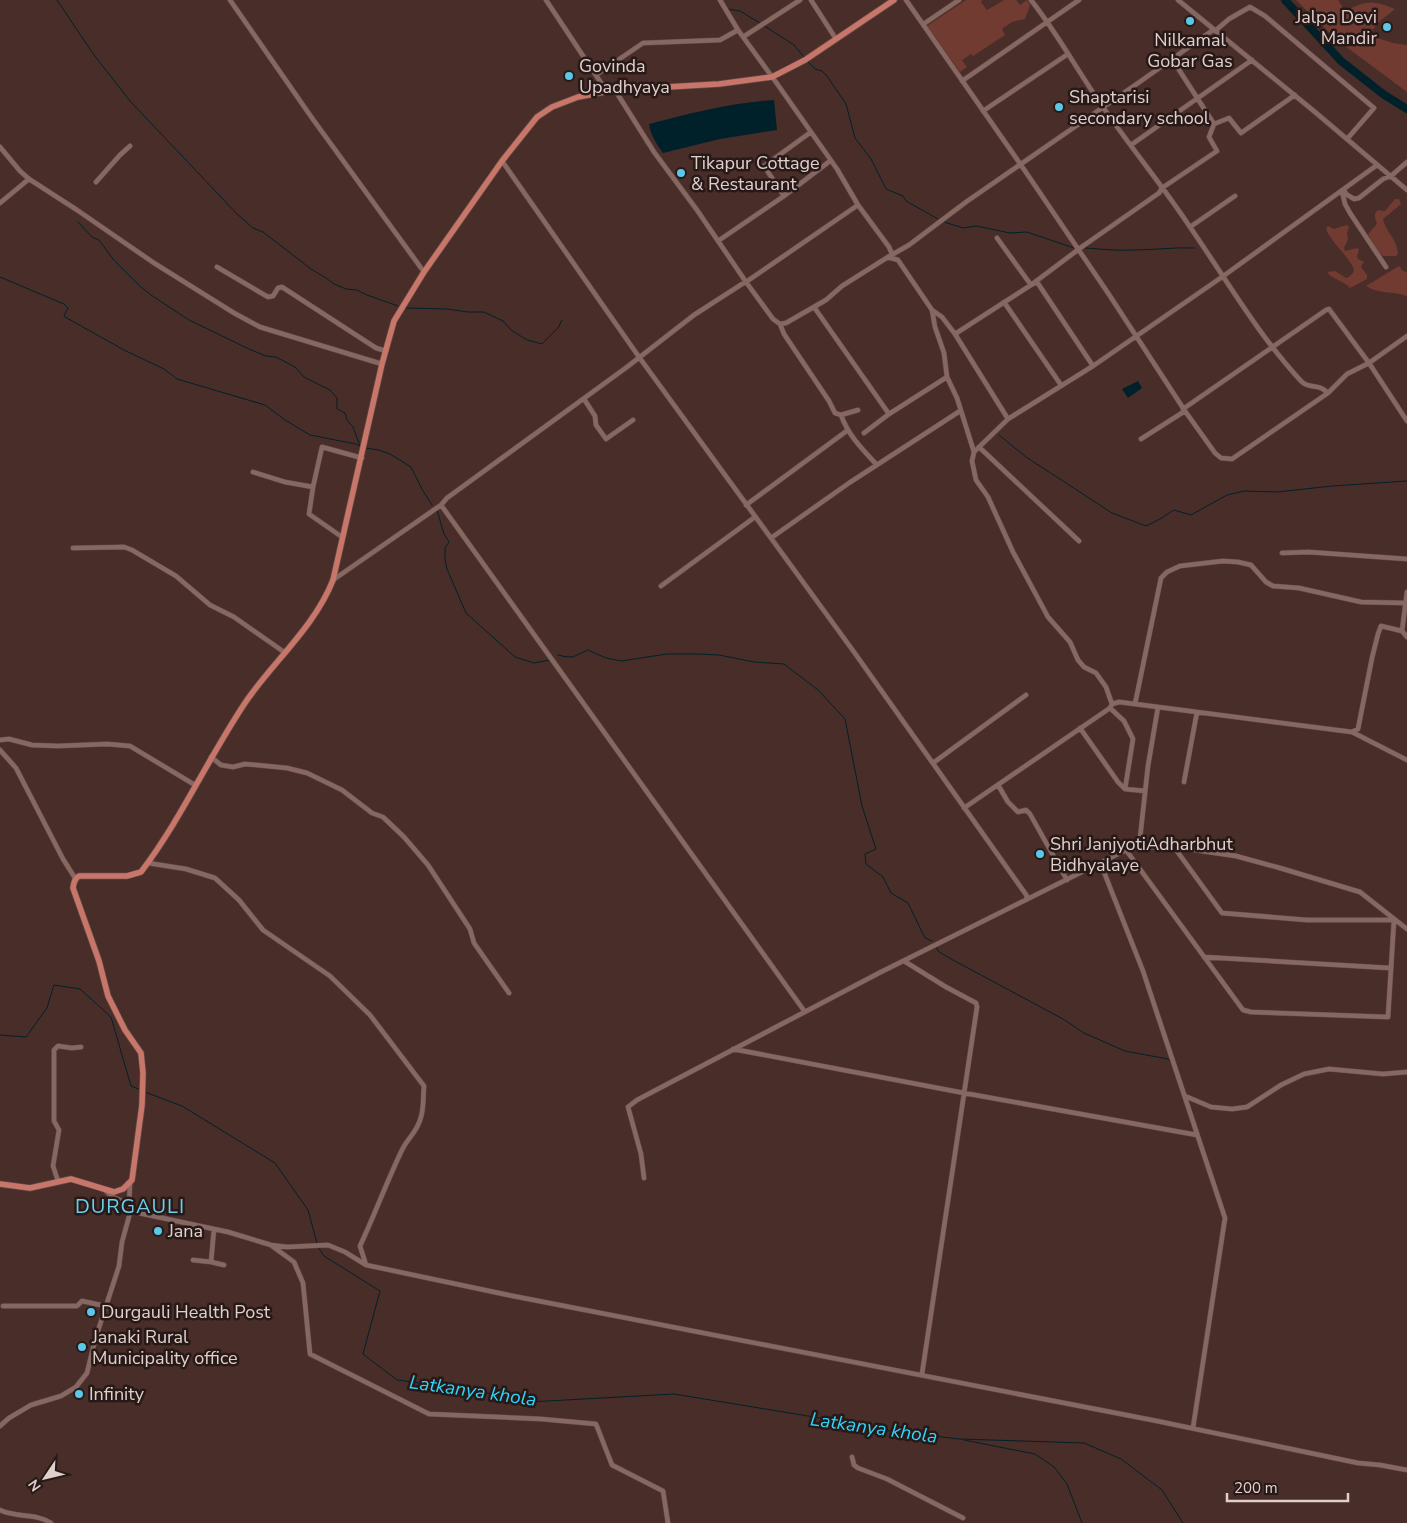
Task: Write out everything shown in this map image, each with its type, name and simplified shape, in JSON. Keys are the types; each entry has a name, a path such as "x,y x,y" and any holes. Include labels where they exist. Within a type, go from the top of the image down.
{"main road":[{"path":"0,1184 30,1188 71,1179 117,1192 130,1184 142,1105 143,1073 141,1054 125,1030 108,996 99,961 73,888 75,878 84,875 127,876 142,872 247,701 318,611 333,580 382,364 394,321 424,272 502,162 537,118 552,107 578,97 615,90 746,82 772,77 803,61 894,0"}],"street":[{"path":"230,0 424,272"},
{"path":"546,0 607,92"},
{"path":"720,0 738,30 811,132 858,205 889,247 890,255"},
{"path":"743,37 800,0"},
{"path":"811,0 836,39"},
{"path":"906,0 1079,250 1184,410 1215,453 1221,458 1232,459 1328,393 1347,374 1369,363 1407,336"},
{"path":"925,23 959,0"},
{"path":"1031,0 1048,22 1102,107 1190,227 1222,277 1274,348 1303,383 1322,387 1328,393"},
{"path":"962,81 1079,0"},
{"path":"1178,0 1295,95 1407,190"},
{"path":"780,324 786,323 826,300 842,286 890,255 902,250 966,202 1102,107 1229,19 1250,7 1265,16 1374,108 1347,139"},
{"path":"596,75 643,43 720,40 738,30"},
{"path":"983,111 1068,54"},
{"path":"1172,59 1214,124"},
{"path":"1130,145 1252,60"},
{"path":"615,90 654,152 773,319 780,324 784,334 835,412 841,415 858,446 876,465"},
{"path":"955,334 1031,285 1159,193 1162,188 1218,151 1209,137 1214,124 1229,118 1242,133 1295,95"},
{"path":"784,196 764,166 811,132"},
{"path":"96,182 130,146"},
{"path":"0,147 29,179 180,279 260,327 382,364"},
{"path":"718,241 784,196 830,160"},
{"path":"502,162 639,357 933,763 1027,896 1026,900"},
{"path":"1343,190 1350,198 1354,200 1359,198 1391,176 1407,162"},
{"path":"974,452 1008,419 1092,366 1222,277 1377,165"},
{"path":"0,203 29,179"},
{"path":"1343,190 1345,204 1352,218 1386,267"},
{"path":"1190,227 1235,196"},
{"path":"333,580 441,505 447,498 694,315 746,282 858,205"},
{"path":"998,238 1031,285"},
{"path":"890,255 898,260 932,310 942,317 955,334 1008,419"},
{"path":"217,267 268,297 273,296 278,288 282,287 376,348 386,351"},
{"path":"1031,285 1037,282 1092,366"},
{"path":"1004,302 1061,385"},
{"path":"814,307 889,414"},
{"path":"1141,439 1329,309 1369,363 1406,420"},
{"path":"932,310 935,327 944,353 947,377 957,398 974,452 972,461 976,480 988,497 1013,552 1048,617 1070,642 1078,660 1084,667 1096,673 1106,688 1111,706 1124,721 1133,739 1126,789"},
{"path":"864,433 889,414 947,377"},
{"path":"584,398 595,416 596,425 606,439 633,420"},
{"path":"841,415 858,410"},
{"path":"771,538 876,465 960,411"},
{"path":"746,504 848,430"},
{"path":"342,537 309,514 322,447 362,458"},
{"path":"980,447 1078,541"},
{"path":"253,472 285,482 313,487"},
{"path":"441,505 805,1012"},
{"path":"660,586 755,517"},
{"path":"73,548 124,547 132,550 176,576 210,605 234,617 284,652"},
{"path":"1282,553 1308,552 1407,559"},
{"path":"1135,704 1161,578 1167,572 1180,566 1223,561 1238,562 1251,565 1266,582 1273,586 1299,588 1361,602 1406,603"},
{"path":"1402,631 1407,592"},
{"path":"1352,732 1358,729 1372,658 1381,626 1402,631 1407,637"},
{"path":"933,763 1026,696"},
{"path":"964,808 1119,702 1352,732 1407,760"},
{"path":"1139,847 1145,791 1158,707"},
{"path":"1184,782 1197,712"},
{"path":"1080,728 1118,782 1126,789 1145,791"},
{"path":"0,740 9,739 32,745 107,744 130,746 195,785"},
{"path":"0,750 16,768 63,859 75,878"},
{"path":"0,756 6,757"},
{"path":"211,757 221,765 233,767 245,764 287,768 307,773 342,790 372,813 383,817 404,837 428,865 470,929 474,943 509,993"},
{"path":"998,785 1008,802 1018,812 1026,810 1030,814 1067,880"},
{"path":"644,1178 641,1154 628,1107 637,1100 904,961 1126,850 1139,847 1174,847 1236,856 1360,892 1407,929"},
{"path":"1174,847 1222,913 1308,920 1394,920"},
{"path":"1126,850 1243,1010 1251,1012 1386,1018 1388,1015 1394,920"},
{"path":"1100,862 1144,972 1225,1218 1193,1428"},
{"path":"148,863 186,869 215,878 239,900 263,930 330,976 370,1015 424,1086 422,1116 415,1134 404,1146 384,1186 360,1246 366,1264"},
{"path":"1204,957 1390,968"},
{"path":"904,961 976,1003 977,1007 922,1374"},
{"path":"58,1181 53,1166 59,1130 54,1121 54,1050 58,1046 72,1048 81,1046"},
{"path":"733,1049 1197,1135"},
{"path":"1185,1096 1211,1107 1232,1109 1246,1107 1281,1085 1304,1074 1329,1069 1383,1074 1407,1072"},
{"path":"0,1426 9,1418 31,1405 61,1396 76,1387 87,1373 120,1259 122,1242 130,1213 130,1184"},
{"path":"105,1190 139,1213 214,1229 271,1245 287,1247 328,1246 345,1252 366,1264 589,1310 1193,1428 1358,1463 1407,1470"},
{"path":"211,1262 214,1229"},
{"path":"271,1245 294,1262 303,1283 310,1354 429,1414 541,1419 596,1424 612,1465 663,1491 668,1523"},
{"path":"193,1260 224,1265"},
{"path":"3,1306 77,1306 82,1301 105,1306"},
{"path":"852,1457 854,1465 858,1468 886,1479 963,1518"},
{"path":"0,1510 16,1516 40,1517 51,1523"}],"shaded area":[{"path":"966,0 982,0 981,2 987,10 1004,0 1016,0 1020,5 1027,0 1030,5 1025,19 1012,22 1002,29 1005,35 973,56 971,54 962,60 967,67 960,72 927,26"},
{"path":"1296,0 1338,0 1345,11 1370,2 1395,9 1380,21 1368,35 1393,43 1407,45 1407,92 1337,40"},
{"path":"1395,199 1399,199 1401,204 1383,219 1396,243 1398,254 1396,256 1383,256 1377,250 1368,234 1377,224 1375,213 1378,210 1385,211"},
{"path":"1347,225 1349,227 1345,251 1357,248 1359,250 1357,256 1358,259 1364,262 1361,267 1367,275 1367,279 1350,288 1327,272 1335,271 1346,278 1354,271 1350,262 1331,238 1326,228 1328,226 1334,229"},
{"path":"1399,266 1403,271 1407,272 1407,296 1370,289 1366,286"}],"water":[{"path":"774,100 777,130 720,139 663,153 654,139 649,124 726,106"},
{"path":"1138,381 1142,388 1128,398 1122,389"}],"waterway":[{"path":"57,0 94,55 130,101 237,214 253,228 263,232 334,284 346,289 357,290 398,306"},
{"path":"1285,0 1341,61 1383,94 1407,109"},
{"path":"727,9 740,11 760,23"},
{"path":"763,25 794,45 804,57"},
{"path":"808,62 827,76 846,104 855,138 871,159 886,189 903,196 906,201 938,219"},
{"path":"78,222 92,237 99,240 113,259 151,295 189,320 249,349 266,356 276,357 295,367 304,377 330,390 337,398 337,409 345,413 360,446"},
{"path":"944,222 963,228 976,226 1010,233 1027,232 1074,248"},
{"path":"1085,248 1121,250 1195,248"},
{"path":"0,277 64,304 68,308 64,315 65,317 124,350 164,369 177,379 265,405 310,435 356,444 361,447"},
{"path":"406,308 484,312 503,321 511,330 527,340 542,344 558,328 562,320"},
{"path":"999,435 1026,457 1112,513 1146,526 1174,510 1191,515 1227,495 1244,491 1277,492 1407,481"},
{"path":"365,448 390,454 411,467 432,505"},
{"path":"437,510 444,534 449,542 445,548 447,569 466,613 515,657 534,663 550,660"},
{"path":"558,655 573,657 588,650 606,658 621,661 667,654 698,654 784,664 818,690 845,719 862,806 876,849 865,854 866,864 883,877 891,893 908,903 925,938 932,941"},
{"path":"936,947 939,952 1063,1019 1084,1033 1125,1051 1168,1059 1172,1063"},
{"name":"Latkanya khola","path":"0,1035 26,1037 47,1008 54,985 80,989 111,1017 131,1086 141,1090"},
{"name":"Latkanya khola","path":"145,1092 182,1106 275,1163 308,1210 317,1243"},
{"name":"Latkanya khola","path":"318,1247 324,1256 380,1291 363,1354 397,1380 473,1390 529,1402 674,1394 814,1417 866,1428 959,1439 1084,1443 1121,1459 1162,1490 1183,1523"},
{"path":"964,1440 1035,1454 1054,1467 1067,1484 1082,1523"}],"place":[{"name":"Nilkamal Gobar Gas","path":"1190,21"},
{"name":"Jalpa Devi Mandir","path":"1387,27"},
{"name":"Govinda Upadhyaya","path":"569,76"},
{"name":"Shaptarisi secondary school","path":"1059,107"},
{"name":"Tikapur Cottage & Restaurant","path":"681,173"},
{"name":"Shri JanjyotiAdharbhut Bidhyalaye","path":"1040,854"},
{"name":"Jana","path":"158,1231"},
{"name":"Durgauli Health Post","path":"91,1312"},
{"name":"Janaki Rural Municipality office","path":"82,1347"},
{"name":"Infinity","path":"79,1394"}],"district":[{"name":"DURGAULI","path":"130,1206"}]}
